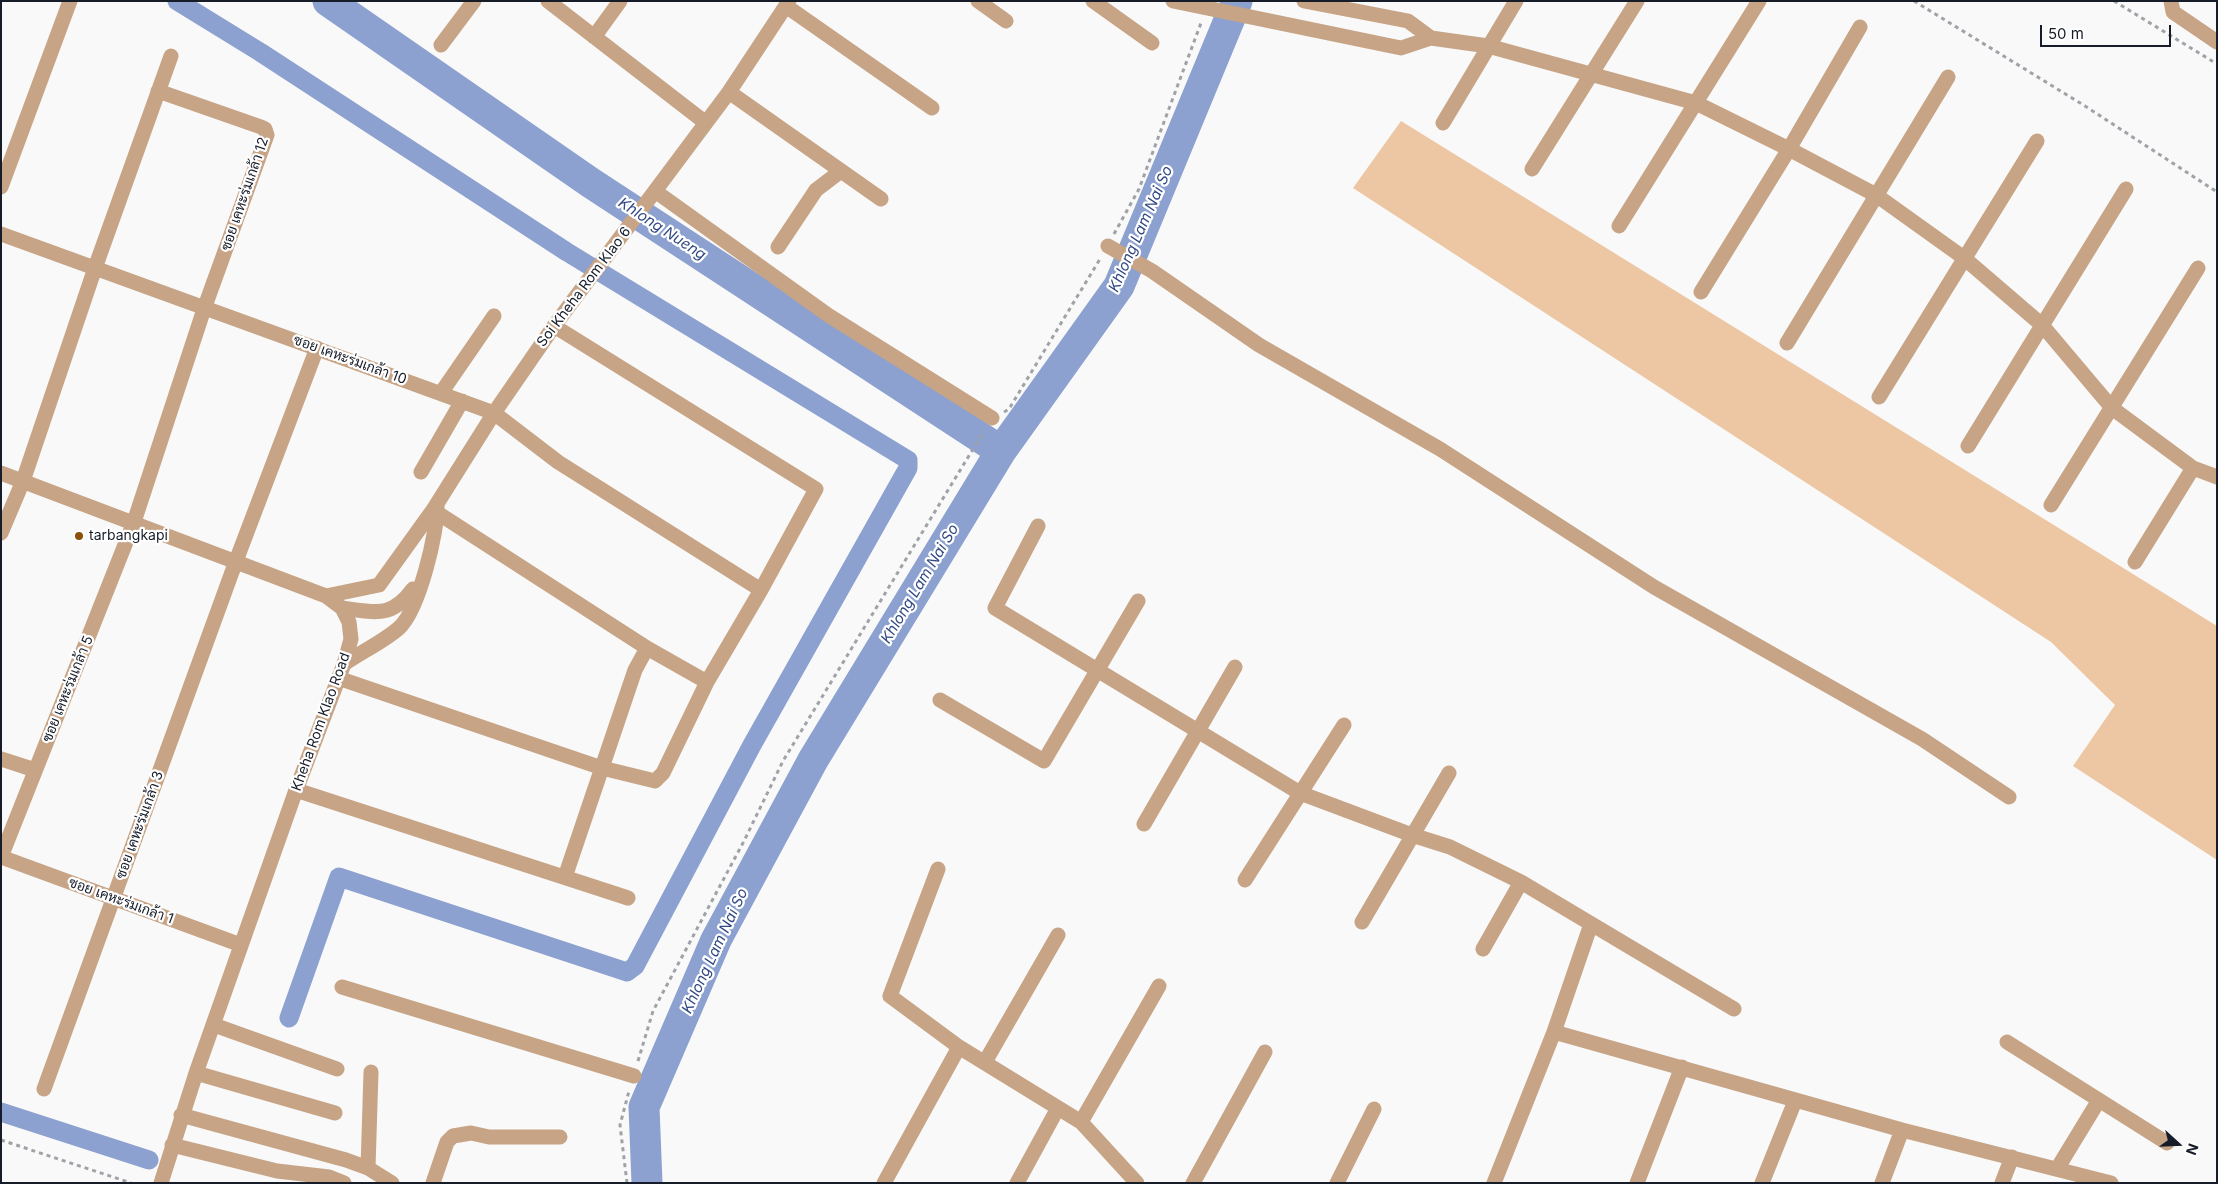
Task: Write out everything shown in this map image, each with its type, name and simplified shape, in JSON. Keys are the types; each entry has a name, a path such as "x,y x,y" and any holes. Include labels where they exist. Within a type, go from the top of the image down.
{"street":[{"path":"1,188 69,4 54,1"},
{"path":"441,45 474,1"},
{"path":"548,1 706,124"},
{"path":"594,37 620,1"},
{"path":"978,1 1006,21"},
{"path":"1093,1 1152,43"},
{"path":"1304,1 1408,21 1431,38"},
{"path":"1443,123 1516,1"},
{"path":"1532,169 1637,1"},
{"path":"1619,226 1759,1"},
{"path":"2171,1 2173,12 2217,42"},
{"path":"1176,2 1401,48 1431,38 1488,46 1696,103 1789,149 1876,196 1964,258 2042,325 2112,408 2193,468 2217,477"},
{"path":"788,3 932,108"},
{"name":"Soi Kheha Rom Klao 6","path":"326,596 379,584 436,509 494,413 554,326 730,92 788,3"},
{"path":"1701,292 1789,149 1860,27"},
{"path":"1,533 5,515 23,481 95,268 171,56"},
{"path":"1787,343 1948,77"},
{"name":"ซอย เคหะร่มเกล้า 12","path":"158,90 261,127 267,133 204,310"},
{"path":"730,92 881,199"},
{"path":"1880,397 2037,141"},
{"path":"778,247 816,190 841,171"},
{"path":"1968,446 2126,189"},
{"path":"652,196 828,315 992,418"},
{"name":"ซอย เคหะร่มเกล้า 10","path":"1,234 204,310 317,348 494,413 558,462 761,590"},
{"path":"1108,246 1152,271 1259,345 1440,449 1654,587 1922,739 2009,797"},
{"path":"2051,505 2198,268"},
{"path":"134,522 204,310"},
{"path":"440,393 494,316"},
{"path":"338,678 602,768 650,780 659,779 707,682 761,590 816,489 554,326"},
{"name":"ซอย เคหะร่มเกล้า 3","path":"44,1089 236,561 317,348"},
{"path":"421,472 462,401"},
{"path":"2135,562 2193,468"},
{"path":"1,473 326,596 342,608"},
{"path":"436,509 648,648 707,682"},
{"name":"Soi Kheha Rom Klao 6","path":"344,664 400,627 426,572 436,509"},
{"name":"ซอย เคหะร่มเกล้า 5","path":"1,857 134,522"},
{"path":"1038,526 995,608 1300,793 1412,835 1450,847 1521,882 1734,1009"},
{"name":"Soi Kheha Rom Klao 6","path":"342,608 372,612 394,609 403,602 426,572"},
{"path":"940,700 1044,761 1138,601"},
{"name":"Kheha Rom Klao Road","path":"161,1183 181,1115 296,790 344,664 351,639 349,622 342,608"},
{"path":"565,877 635,670 648,648"},
{"path":"1144,824 1236,668"},
{"path":"1245,880 1344,725"},
{"path":"1,760 36,770"},
{"path":"1362,922 1449,773"},
{"path":"296,790 628,898"},
{"name":"ซอย เคหะร่มเกล้า 1","path":"1,857 241,945"},
{"path":"938,869 890,996 959,1047 1081,1122 1138,1183"},
{"path":"1483,949 1521,882"},
{"path":"1494,1183 1554,1032 1591,924"},
{"path":"985,1062 1058,935"},
{"path":"1081,1122 1160,986"},
{"path":"342,987 634,1076"},
{"path":"214,1025 337,1069"},
{"path":"1554,1032 1682,1067 1795,1101 2111,1183"},
{"path":"2007,1042 2167,1143"},
{"path":"884,1183 959,1047"},
{"path":"1193,1183 1265,1052"},
{"path":"1637,1183 1682,1067"},
{"path":"368,1168 371,1072"},
{"path":"196,1073 335,1113"},
{"path":"2057,1169 2099,1100"},
{"path":"1762,1183 1795,1101"},
{"path":"1017,1183 1058,1108"},
{"path":"1337,1183 1374,1109"},
{"path":"181,1115 346,1160 368,1168 392,1183"},
{"path":"1882,1183 1902,1130"},
{"path":"433,1183 447,1142 453,1136 471,1133 489,1137 560,1138"},
{"path":"172,1145 278,1171 329,1177 344,1183"},
{"path":"2002,1183 2012,1157"},
{"path":"278,1171 299,1183"}],"path":[{"path":"1914,1 2085,106 2217,192"},
{"path":"2114,1 2217,64"},
{"path":"627,1183 620,1125 653,1010 744,841 784,761 992,418 1009,409 1108,246 1139,189 1203,19"},
{"path":"1,1140 131,1183"}],"shaded area":[{"path":"1401,121 2217,626 2217,860 2073,766 2115,705 2051,642 1353,188"}],"waterway":[{"path":"177,1 260,52 567,252 908,460 908,468 752,745 635,966 627,972 339,877 289,1018"},
{"name":"Khlong Nueng","path":"328,1 591,183 1001,451"},
{"name":"Khlong Lam Nai So","path":"647,1183 644,1107 716,940 813,760 1001,451 1119,286 1237,1"},
{"path":"1,1112 149,1160"}],"place":[{"name":"tarbangkapi","path":"79,536"}]}
